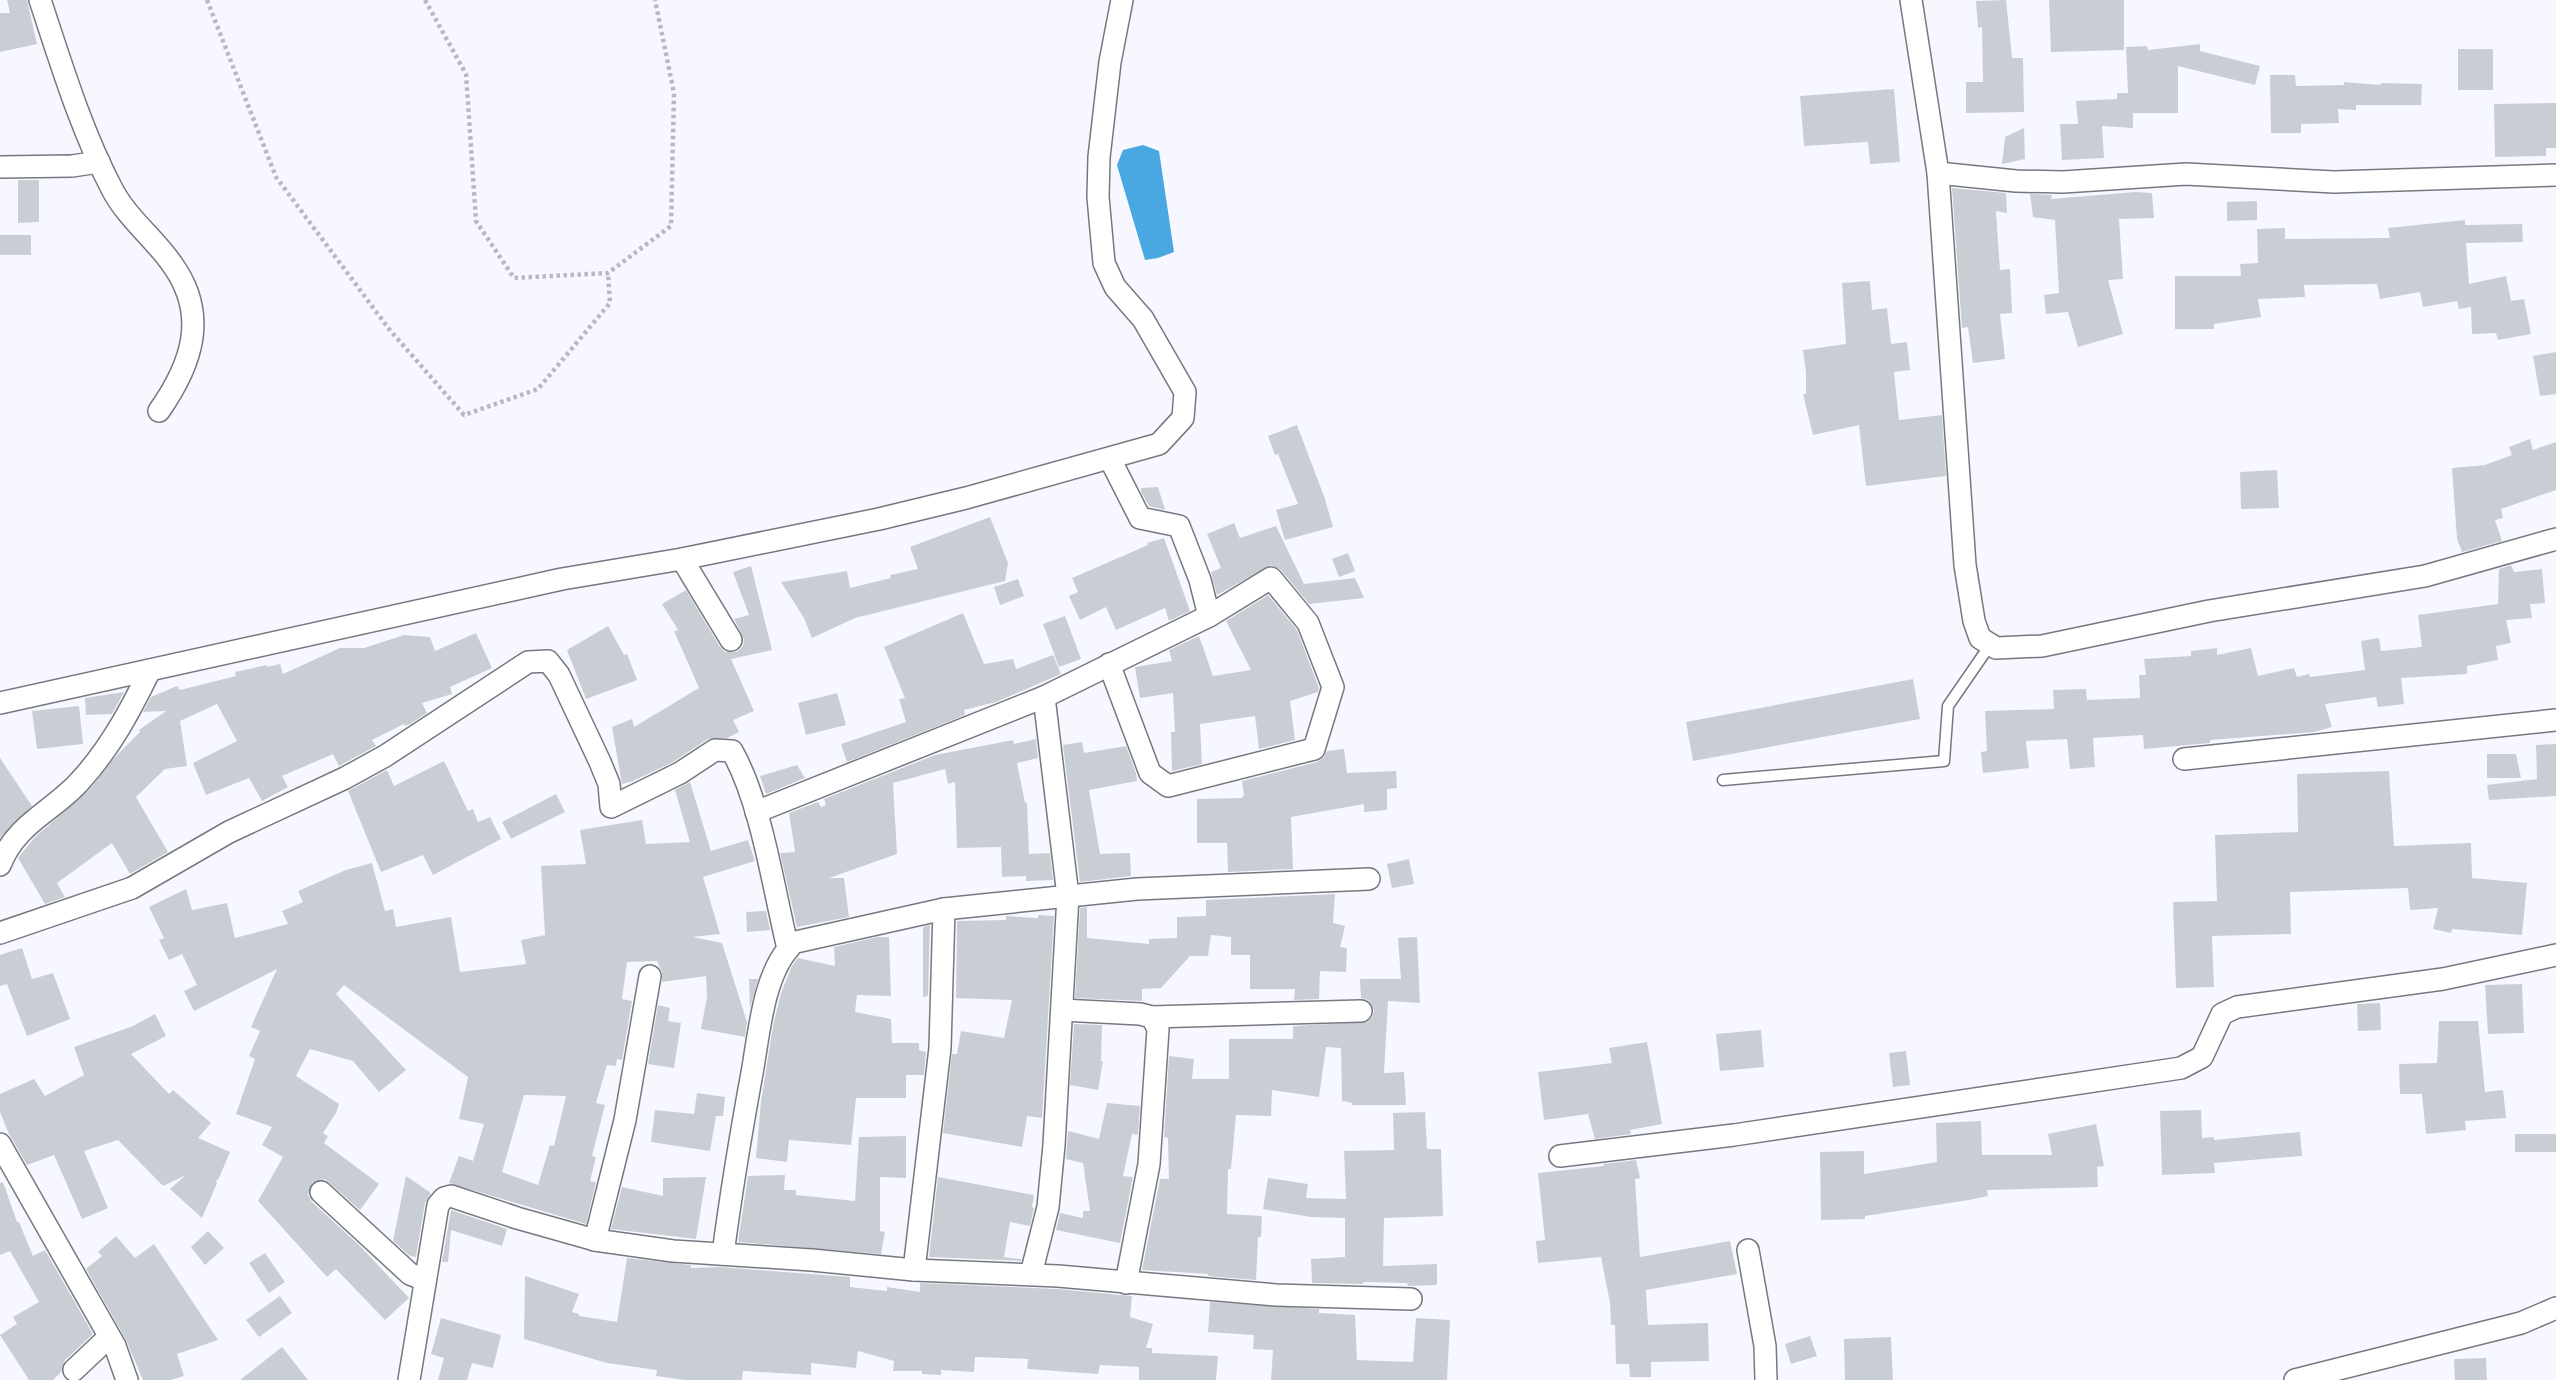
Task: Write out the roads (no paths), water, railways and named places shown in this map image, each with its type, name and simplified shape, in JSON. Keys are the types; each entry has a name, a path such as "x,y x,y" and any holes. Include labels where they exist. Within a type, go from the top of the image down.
{"street":[{"path":"40,0 69,85 113,192 171,262 187,287 192,317 192,347 177,385 159,411"},
{"path":"0,703 562,579 682,559 878,519 967,498 1159,444 1183,418 1185,392 1143,319 1115,287 1104,263 1098,197 1110,62 1122,0"},
{"path":"1911,0 1938,173 1965,565 1974,621 1980,638 1996,648 2042,646 2209,611 2425,576 2556,540"},
{"path":"0,167 72,166 99,162"},
{"path":"1938,173 2016,181 2063,182 2186,174 2334,182 2556,175"},
{"path":"1110,459 1140,518 1179,526 1200,580 1209,616"},
{"path":"682,559 731,640"},
{"path":"755,812 1044,697 1110,664 1209,616 1271,578 1308,622 1333,687 1314,749 1168,786 1150,773 1110,664"},
{"path":"0,933 132,888 229,832 345,778 385,756 528,662 548,660 559,675 600,762 609,784 611,807 680,773 715,750 723,749 732,751 739,763 755,812 787,944 790,947 780,958 771,979 737,1151 723,1254"},
{"path":"0,865 19,832 80,781 108,746 128,718 150,670"},
{"path":"1031,1274 1048,1207 1068,896 1044,697"},
{"path":"2184,759 2556,720"},
{"path":"787,944 944,909 1137,889 1368,879"},
{"path":"914,1270 940,1048 944,909"},
{"path":"1560,1156 1734,1135 2181,1068 2203,1057 2222,1014 2237,1007 2443,979 2556,955"},
{"path":"595,1240 625,1120 650,976"},
{"path":"1062,1010 1152,1017 1360,1011"},
{"path":"1126,1283 1149,1164 1158,1029 1152,1017"},
{"path":"0,1144 115,1346 127,1380"},
{"path":"321,1192 410,1274 425,1280"},
{"path":"409,1380 438,1205 444,1198 451,1196 595,1240 673,1251 914,1270 1031,1274 1276,1295 1411,1299"},
{"path":"1748,1250 1765,1346 1766,1380"},
{"path":"2295,1380 2521,1323 2556,1308"},
{"path":"74,1370 109,1337"}],"lane":[{"path":"1723,780 1944,761 1948,706 1990,645"}],"water":[{"path":"1143,145 1159,151 1174,252 1145,260 1117,165 1123,150"}]}
